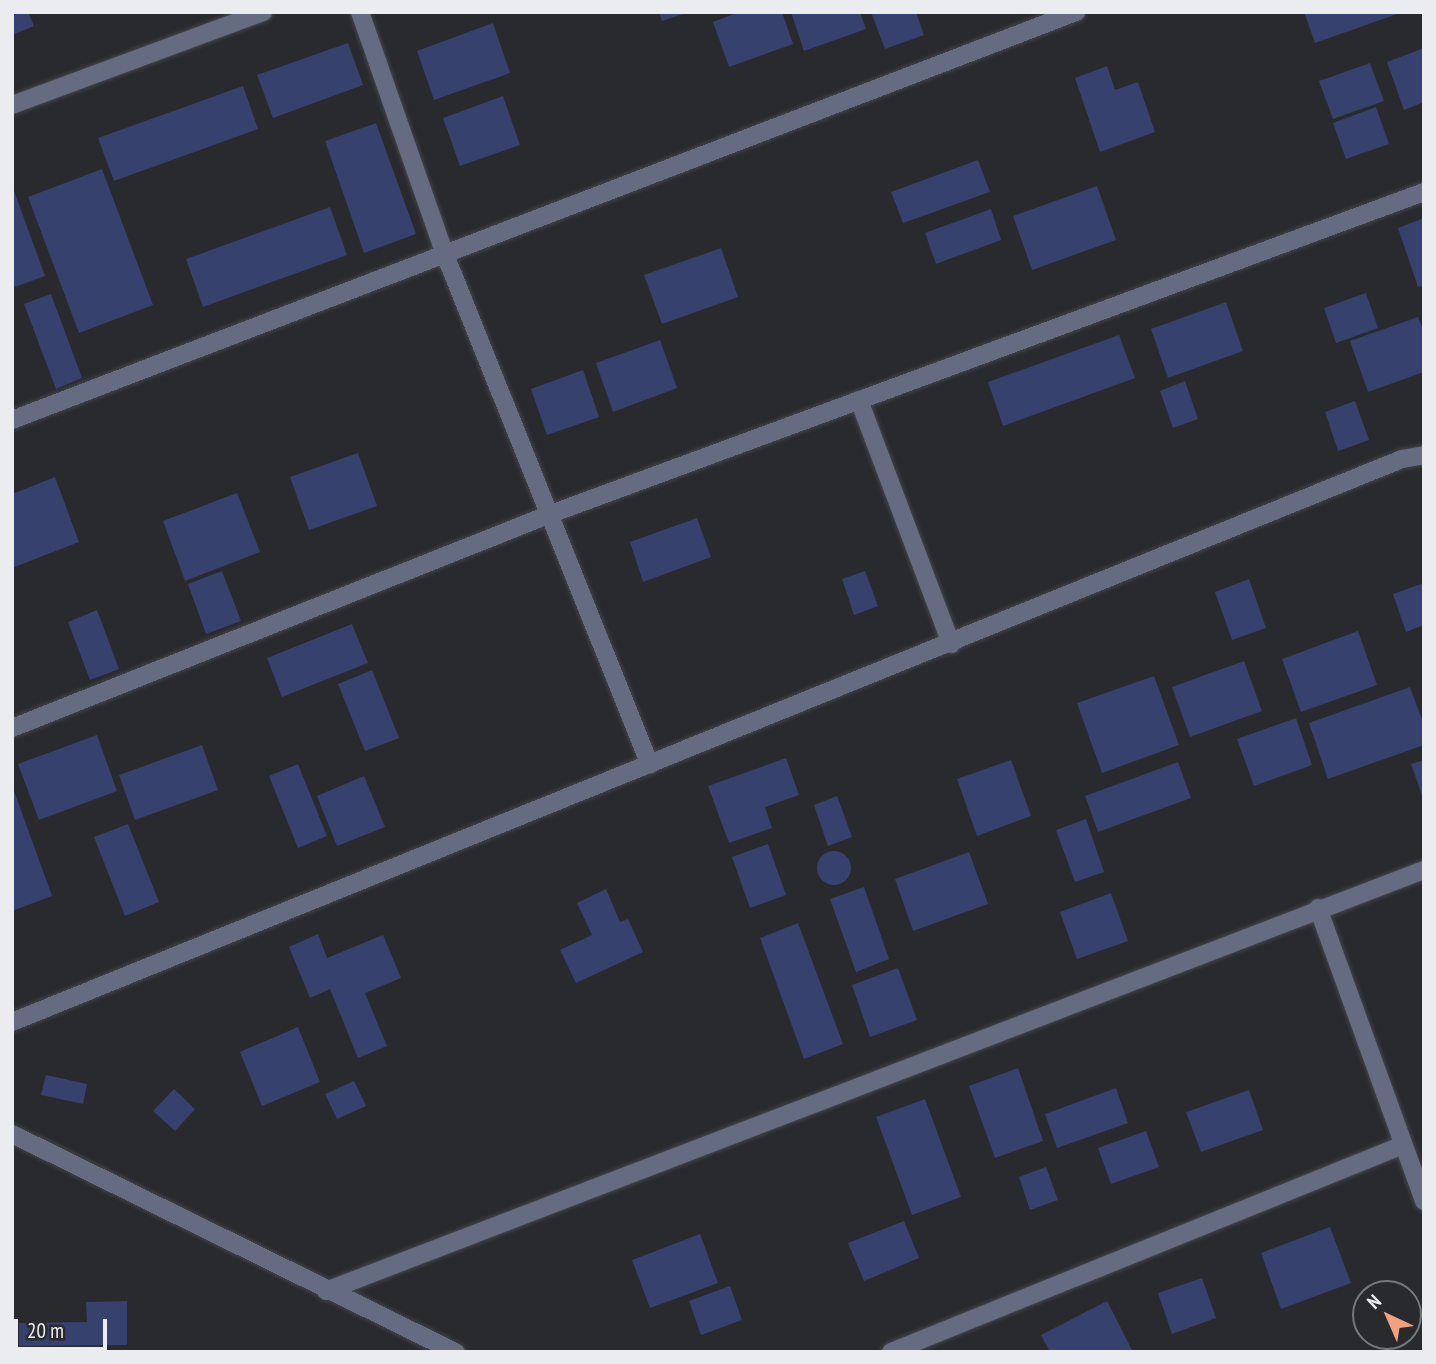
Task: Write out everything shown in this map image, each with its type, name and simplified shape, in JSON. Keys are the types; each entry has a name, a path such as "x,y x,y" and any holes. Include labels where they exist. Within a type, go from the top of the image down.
{"street":[{"path":"12,105 263,12"},
{"path":"360,12 446,257 649,765"},
{"path":"12,420 446,257 1076,12"},
{"path":"12,729 548,515 1424,192"},
{"path":"859,400 951,643"},
{"path":"12,1021 951,643 1402,458 1424,455"},
{"path":"326,1292 1318,908 1424,870"},
{"path":"1318,908 1424,1202"},
{"path":"12,1134 326,1292 456,1352"},
{"path":"891,1352 1404,1145"}],"building":[{"path":"12,12 28,12 34,26 12,35"},
{"path":"659,12 686,12 686,13 662,21"},
{"path":"739,12 782,12 793,44 729,67 713,22"},
{"path":"791,12 860,12 866,29 804,51"},
{"path":"871,12 916,12 924,35 885,49"},
{"path":"1304,12 1400,12 1400,13 1315,43"},
{"path":"493,23 510,73 434,100 417,51"},
{"path":"348,43 363,85 273,118 257,75"},
{"path":"1424,48 1424,102 1404,110 1387,62"},
{"path":"1370,63 1384,101 1333,119 1319,81"},
{"path":"1107,66 1115,90 1138,82 1155,132 1100,152 1075,78"},
{"path":"243,86 258,129 114,181 98,138"},
{"path":"503,96 520,145 460,166 443,118"},
{"path":"1376,107 1389,144 1346,159 1333,123"},
{"path":"376,123 416,234 364,253 325,141"},
{"path":"978,160 990,192 903,223 891,192"},
{"path":"102,169 153,305 79,333 28,197"},
{"path":"1097,186 1116,240 1032,270 1013,216"},
{"path":"13,188 45,276 15,287 12,280"},
{"path":"330,207 347,255 203,307 186,259"},
{"path":"991,209 1001,240 936,264 925,233"},
{"path":"1424,218 1424,285 1418,287 1398,228"},
{"path":"721,248 738,297 662,324 644,275"},
{"path":"1366,293 1378,328 1336,343 1324,308"},
{"path":"51,294 82,378 56,389 24,304"},
{"path":"1226,302 1243,351 1168,378 1151,329"},
{"path":"1418,317 1424,333 1424,372 1368,392 1350,341"},
{"path":"1119,335 1135,378 1003,426 988,382"},
{"path":"660,340 677,388 613,412 596,363"},
{"path":"583,370 599,417 547,435 531,389"},
{"path":"1185,381 1198,419 1173,428 1160,391"},
{"path":"1355,401 1369,440 1338,451 1325,412"},
{"path":"358,453 377,506 309,530 290,477"},
{"path":"55,477 79,542 12,568 12,494"},
{"path":"237,493 260,552 185,581 163,521"},
{"path":"697,518 711,557 643,582 630,542"},
{"path":"222,571 241,621 206,634 188,584"},
{"path":"865,571 878,606 854,615 842,579"},
{"path":"1249,579 1266,628 1232,640 1215,592"},
{"path":"1424,583 1424,625 1406,632 1393,594"},
{"path":"97,610 119,669 90,680 68,622"},
{"path":"352,624 368,663 282,697 267,658"},
{"path":"1358,631 1377,685 1301,712 1282,659"},
{"path":"1244,661 1262,711 1190,737 1172,687"},
{"path":"372,670 399,738 365,751 338,684"},
{"path":"1154,676 1179,745 1102,773 1077,703"},
{"path":"1410,687 1424,725 1424,745 1328,779 1309,723"},
{"path":"1296,718 1312,765 1254,786 1237,739"},
{"path":"97,735 117,791 39,820 18,764"},
{"path":"202,745 218,790 135,820 119,775"},
{"path":"786,758 799,795 765,807 772,828 729,843 708,786"},
{"path":"1011,760 1031,816 977,836 957,779"},
{"path":"1424,760 1424,798 1423,798 1411,764"},
{"path":"1178,762 1191,798 1098,832 1085,796"},
{"path":"298,764 327,836 298,848 269,776"},
{"path":"364,776 385,827 337,846 317,796"},
{"path":"12,789 52,896 12,911"},
{"path":"837,796 852,837 828,846 814,805"},
{"path":"1086,819 1104,872 1075,882 1056,830"},
{"path":"128,824 159,902 125,916 94,837"},
{"path":"768,844 786,895 750,908 732,857"},
{"path":"834,851 846,856 851,868 846,880 834,885 822,880 817,868 822,856"},
{"path":"969,852 988,904 913,931 895,879"},
{"path":"864,887 889,959 856,972 830,899"},
{"path":"606,889 620,922 628,919 643,952 576,983 560,950 592,935 577,903"},
{"path":"1111,893 1128,941 1077,959 1060,912"},
{"path":"798,923 843,1044 804,1059 760,938"},
{"path":"318,934 327,958 383,935 401,978 365,993 387,1046 358,1058 330,989 310,998 289,947"},
{"path":"898,968 917,1020 870,1037 852,985"},
{"path":"298,1027 320,1082 262,1106 240,1052"},
{"path":"1018,1068 1043,1141 995,1158 969,1086"},
{"path":"46,1075 87,1084 83,1104 41,1095"},
{"path":"354,1081 366,1106 337,1119 325,1094"},
{"path":"1116,1088 1128,1123 1057,1148 1045,1114"},
{"path":"174,1089 195,1109 175,1131 153,1111"},
{"path":"1249,1090 1263,1130 1201,1152 1186,1112"},
{"path":"925,1099 961,1197 912,1215 876,1117"},
{"path":"1146,1131 1159,1167 1111,1184 1098,1148"},
{"path":"1046,1167 1058,1200 1030,1210 1019,1177"},
{"path":"904,1221 919,1258 864,1281 848,1243"},
{"path":"1330,1227 1351,1283 1281,1309 1261,1253"},
{"path":"700,1234 718,1283 650,1308 632,1260"},
{"path":"1202,1278 1216,1318 1172,1334 1158,1293"},
{"path":"730,1286 742,1320 701,1335 689,1301"},
{"path":"127,1301 127,1345 19,1346 19,1323 87,1322 86,1302"},
{"path":"1107,1301 1133,1352 1050,1352 1041,1335"}]}
